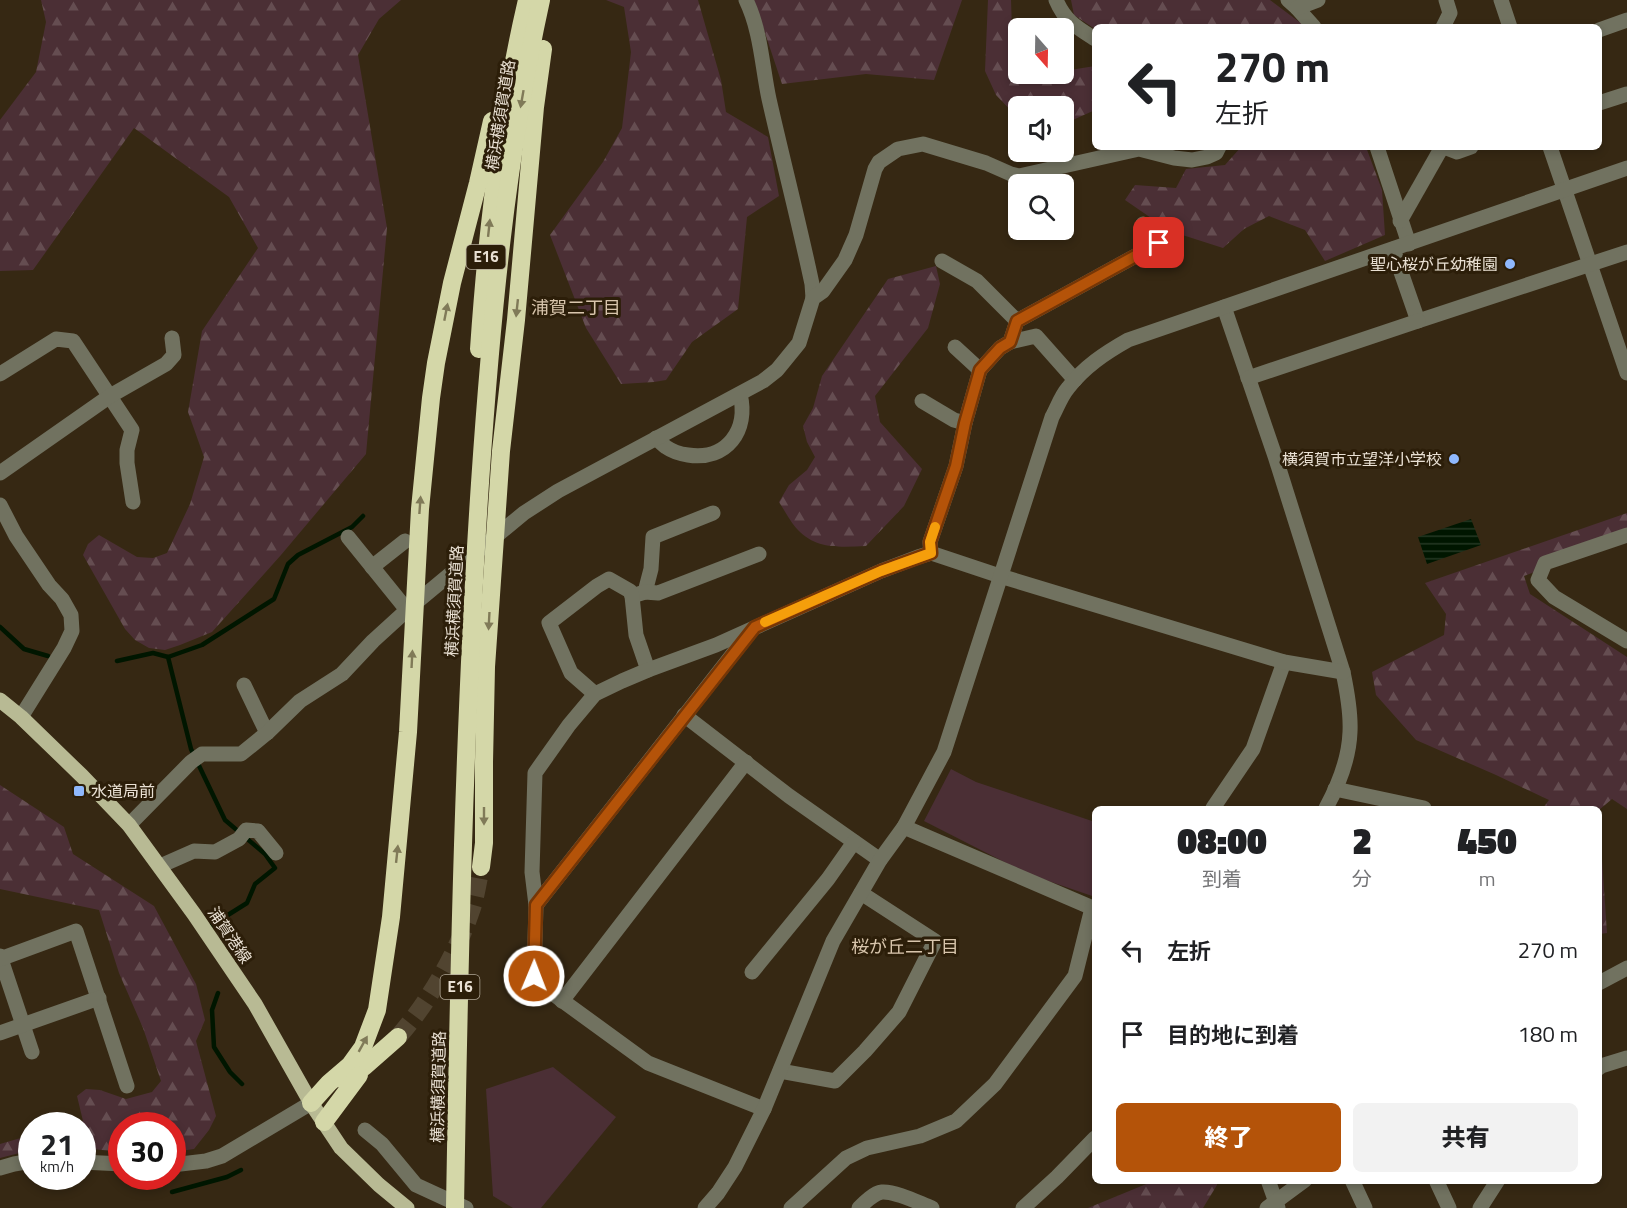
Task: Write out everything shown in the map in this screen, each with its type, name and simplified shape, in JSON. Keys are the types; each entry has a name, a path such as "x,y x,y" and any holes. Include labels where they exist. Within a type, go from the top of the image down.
{"highway":[{"path":"311,1103 350,1065 363,1047 377,1010 398,850 408,732 424,462 436,363 452,283 488,143 517,0"},
{"name":"横浜横須賀道路","path":"454,1203 466,777 468,612 481,314 489,228 514,55 527,0"},
{"name":"横浜横須賀道路","path":"473,515 500,250 514,145 541,0"},
{"path":"481,867 484,843 486,695 497,497 539,70 551,0"},
{"path":"311,1103 366,1066 398,1037"},
{"path":"324,1122 366,1066"}],"main road":[{"name":"浦賀港線","path":"0,700 21,717 82,776 129,825 255,1004 311,1103 341,1148 379,1185 407,1208"}],"street":[{"path":"129,825 196,758 241,754 300,701 342,674 407,610 524,513 558,491 763,381 788,357 798,343 813,298 812,284 787,183 756,25 746,0"},
{"path":"1056,0 1061,11 1071,23 1092,37"},
{"path":"1292,4 1318,0"},
{"path":"1444,24 1450,13 1446,0"},
{"path":"1501,0 1509,24"},
{"path":"1292,4 1311,24"},
{"path":"1602,29 1627,20"},
{"path":"1602,103 1627,94"},
{"path":"813,298 824,291 845,260 856,236 875,169 879,162 898,149 923,144 986,163 1019,176 1134,150"},
{"path":"1142,150 1192,160 1207,157 1218,150"},
{"path":"1378,150 1409,244"},
{"path":"1400,221 1441,150"},
{"path":"1551,150 1590,264 1620,330 1627,373"},
{"path":"705,1208 735,1167 764,1109 833,941 880,860 904,827 944,752 1052,417 1067,389 1085,368 1128,340 1627,168"},
{"path":"1010,342 1017,321 1159,243 1143,224"},
{"path":"1393,249 1418,321"},
{"path":"1248,378 1627,252"},
{"path":"942,261 977,281 1017,321"},
{"path":"1224,307 1275,456 1348,698 1350,733 1344,764 1327,806"},
{"path":"931,553 930,542 956,466 980,370 1000,348 1010,342 1036,336 1075,380"},
{"path":"0,473 110,396 166,363 174,355 172,338"},
{"path":"0,374 56,339 73,341 132,430 127,450 127,463 133,502"},
{"path":"955,347 980,370"},
{"path":"656,438 667,448 681,454 708,455 721,450 732,442 741,425 743,406 740,394"},
{"path":"922,401 954,420 965,423"},
{"path":"0,506 16,536 71,615 72,630 64,648 21,717"},
{"path":"648,670 636,635 639,594 651,568 653,537 713,513"},
{"path":"1627,535 1545,563 1538,580 1554,597 1627,641"},
{"path":"348,537 407,610"},
{"path":"372,567 405,541"},
{"path":"764,1109 648,1063 562,1001 534,976 536,905 532,872 535,773 569,725 595,694 648,670 716,645 881,571 931,553 1284,662 1342,672"},
{"path":"595,694 572,673 549,623 609,579 639,594 658,593 759,554"},
{"path":"536,905 755,627"},
{"path":"1214,806 1253,749 1284,662"},
{"path":"244,685 267,733"},
{"path":"684,715 789,796 880,860"},
{"path":"562,1001 746,762"},
{"path":"1335,789 1415,806"},
{"path":"904,827 1092,907"},
{"path":"160,866 194,851 215,852 242,834 258,831 276,853"},
{"path":"752,972 828,879 854,842"},
{"path":"780,1071 835,1081 865,1051 898,1012 935,941 861,893"},
{"path":"791,1208 846,1158 867,1148 920,1136 956,1121 995,1084 1075,976 1092,915"},
{"path":"32,1052 0,958 76,931 127,1086"},
{"path":"1602,981 1627,968"},
{"path":"0,1033 99,998"},
{"path":"1602,1066 1627,1058"},
{"path":"186,1163 222,1156 311,1103"},
{"path":"365,1130 382,1144 416,1185 454,1203"},
{"path":"1023,1208 1092,1141"},
{"path":"0,1168 18,1163"},
{"path":"1269,1184 1274,1206 1300,1184"},
{"path":"1354,1184 1365,1208"},
{"path":"1438,1184 1449,1208"},
{"path":"1480,1208 1495,1184"},
{"path":"859,1208 868,1199 882,1192 901,1196 928,1207"}],"green space":[{"path":"41,0 401,0 379,19 358,55 387,228 366,454 281,555 212,632 165,650 149,648 135,640 125,629 83,555 88,544 99,535 137,557 153,558 167,553 190,504 204,457 188,412 202,331 258,248 229,197 134,128 33,270 0,271 0,120 36,72 46,22"},
{"path":"606,0 698,0 721,80 726,112 768,137 779,196 747,217 738,309 692,342 666,380 654,382 621,384 586,328 550,235 603,162 622,128 631,52 624,7"},
{"path":"754,0 962,0 934,80 866,74 782,84"},
{"path":"988,0 1011,0 1012,18 1008,18 1008,84 1074,84 1074,69 1092,66 1092,111 1074,119 1074,96 1008,96 1008,108 996,95 985,71"},
{"path":"1071,0 1270,0 1302,24 1092,24 1092,27 1074,15"},
{"path":"1238,150 1367,150 1382,190 1385,235 1325,261 1305,230 1269,216 1244,229 1223,248 1170,231 1125,200 1135,185 1176,188 1186,169 1225,165"},
{"path":"936,266 940,284 928,328 875,396 880,422 922,469 904,506 866,546 830,546 813,541 795,527 779,502 789,485 807,470 815,457 807,442 803,426 813,408 822,376 888,279"},
{"path":"1627,513 1627,537 1524,576 1530,594 1627,657 1627,809 1612,799 1602,807 1544,806 1549,800 1416,740 1376,695 1372,672 1444,635 1446,614 1425,583"},
{"path":"951,769 976,782 1092,821 1092,896 1028,874 924,821"},
{"path":"0,785 64,827 73,854 154,906 196,984 205,1020 196,1041 216,1116 209,1130 194,1149 186,1150 186,1112 108,1112 108,1151 96,1149 96,1112 81,1112 77,1096 86,1089 100,1090 126,1099 152,1092 161,1081 143,1028 119,973 99,910 0,889"},
{"path":"1602,859 1607,933 1602,934"},
{"path":"553,1067 616,1117 541,1208 513,1208 493,1196 486,1089"},
{"path":"18,1139 18,1153 0,1158 0,1144"},
{"path":"1146,1184 1217,1184 1203,1208 1088,1208"}],"shaded area":[{"path":"1471,519 1481,545 1427,564 1418,537"}],"waterway":[{"path":"117,661 153,653 168,657 202,645 274,599 288,564 298,555 352,527 363,516"},
{"path":"0,627 24,649 48,656"},
{"path":"168,657 191,749 225,820 265,854 275,868 255,884 247,903 212,925"},
{"path":"218,993 212,1010 214,1047 230,1072 242,1084"},
{"path":"172,1192 227,1177 241,1170"}],"tunnel":[{"path":"398,1037 421,1008 450,959 472,908 481,867"}],"slow traffic":[{"path":"765,622 881,571 931,553 930,542 935,527"}],"place":[{"name":"聖心桜が丘幼稚園","path":"1510,264"},
{"name":"横須賀市立望洋小学校","path":"1454,459"},
{"name":"水道局前","path":"79,791"}],"district":[{"name":"浦賀二丁目","path":"576,308"},
{"name":"桜が丘二丁目","path":"905,947"}],"route":[{"path":"534,976 536,905 755,627 881,571 931,553 930,542 956,466 980,370 1000,348 1010,342 1017,321 1159,243"}]}
